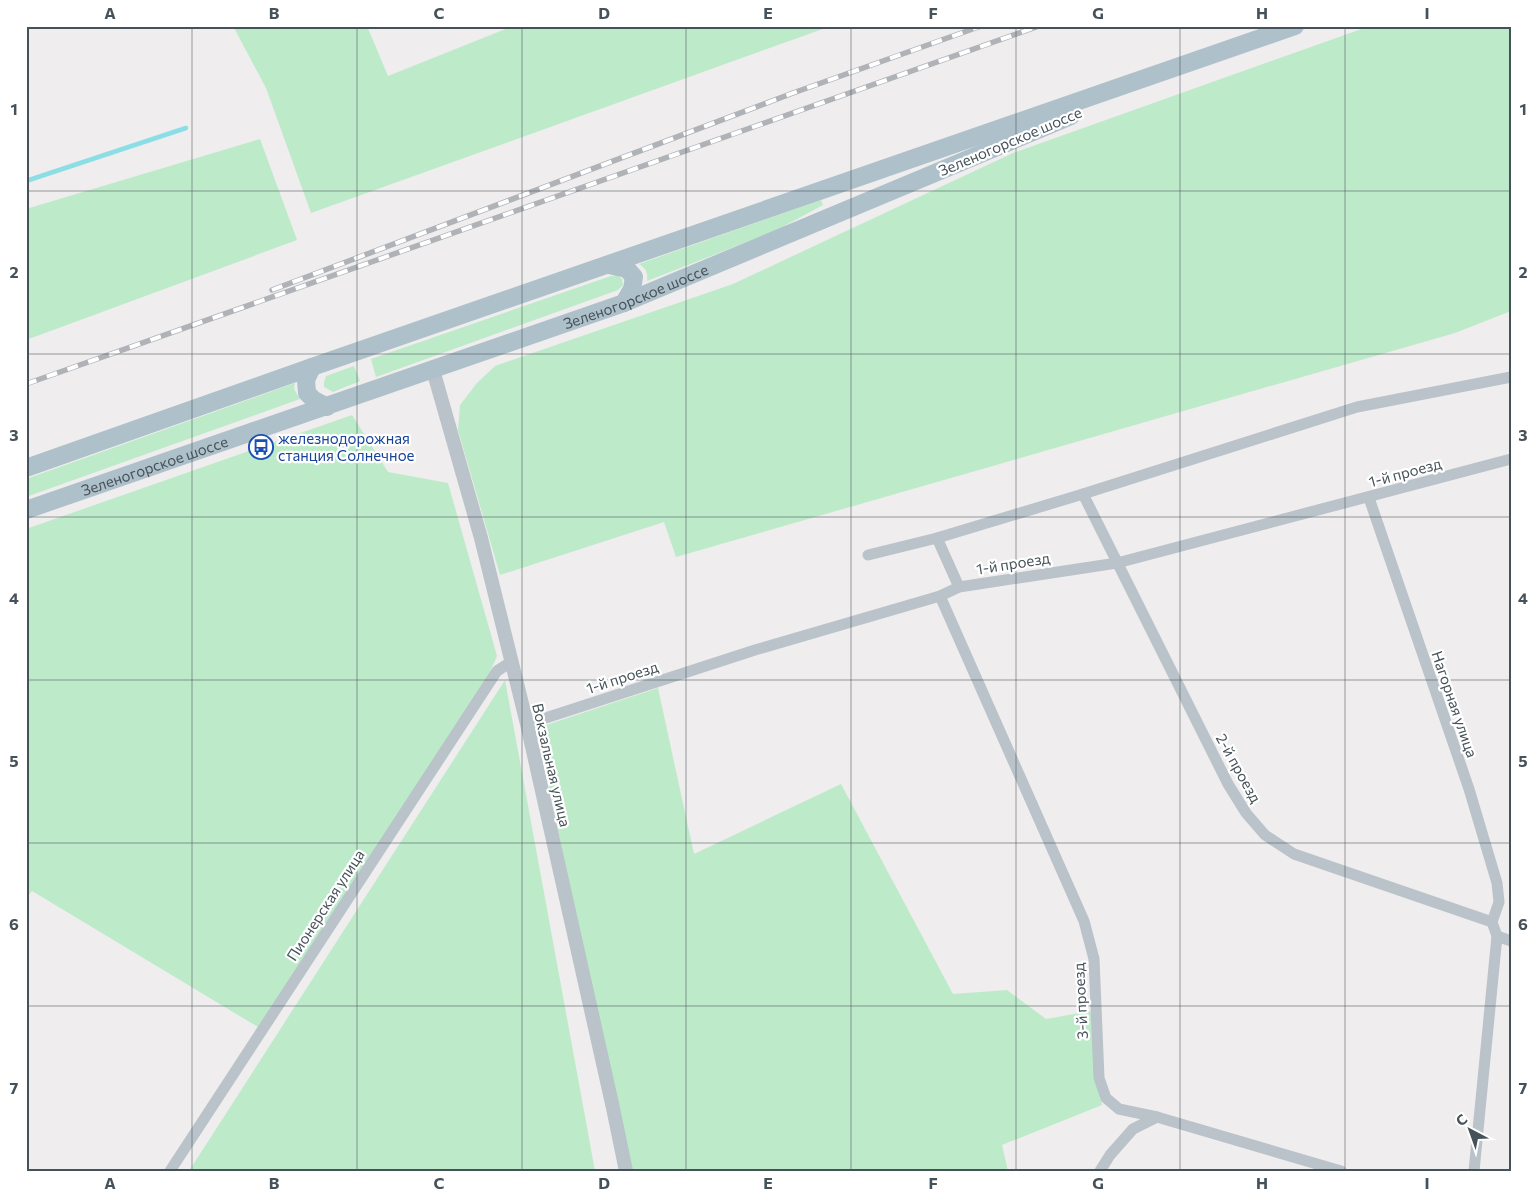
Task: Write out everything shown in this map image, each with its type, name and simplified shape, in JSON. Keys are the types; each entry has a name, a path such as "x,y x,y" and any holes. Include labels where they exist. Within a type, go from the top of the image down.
{"main road":[{"name":"Зеленогорское шоссе","path":"26,468 1295,26"},
{"name":"Зеленогорское шоссе","path":"26,510 624,303 1233,48"},
{"path":"609,265 627,269 634,277 632,289 624,303"},
{"path":"312,367 306,380 307,392 314,400 327,407"}],"street":[{"name":"Вокзальная улица","path":"433,370 482,538 527,724 626,1171"},
{"path":"868,555 937,538 1083,494 1358,407 1511,377"},
{"name":"1-й проезд","path":"527,724 755,650 940,596 959,587 1116,563 1369,498 1511,459"},
{"name":"2-й проезд","path":"1083,494 1228,784 1246,813 1265,835 1294,854 1492,922"},
{"name":"Нагорная улица","path":"1369,498 1469,789 1497,882 1499,902 1492,922"},
{"path":"937,538 959,587"},
{"name":"3-й проезд","path":"940,596 1084,921 1094,959 1099,1078 1106,1098 1119,1109 1157,1117 1341,1171"},
{"name":"Пионерская улица","path":"170,1171 497,671 511,662"},
{"path":"1474,1171 1497,936 1492,922"},
{"path":"1497,936 1511,941"},
{"path":"1100,1171 1110,1154 1133,1129 1157,1117"}],"green space":[{"path":"233,26 367,26 388,76 513,26 831,26 311,213 266,88"},
{"path":"1370,26 1511,26 1511,311 1455,333 676,557 664,522 500,575 458,430 460,405 477,383 495,366 733,284 1013,153"},
{"path":"260,139 297,240 26,340 26,209"},
{"path":"821,200 823,205 775,231 647,281 646,271 639,264"},
{"path":"618,275 622,279 623,285 618,290 376,377 371,359"},
{"path":"354,366 360,381 333,392 324,387 326,376"},
{"path":"295,383 294,389 300,399 26,497 26,479"},
{"path":"352,415 388,472 448,483 497,656 488,676 258,1027 32,891 26,898 26,529"},
{"path":"505,680 595,1171 189,1171"},
{"path":"658,688 694,854 841,784 953,994 1007,990 1046,1019 1091,1011 1102,1105 1002,1145 1008,1171 628,1171 537,728"}],"waterway":[{"path":"26,181 186,128"}],"railway":[{"path":"272,290 793,93 981,26"},
{"path":"26,384 1039,26"}],"place":[{"name":"железнодорожная станция Солнечное","path":"261,447"}]}
